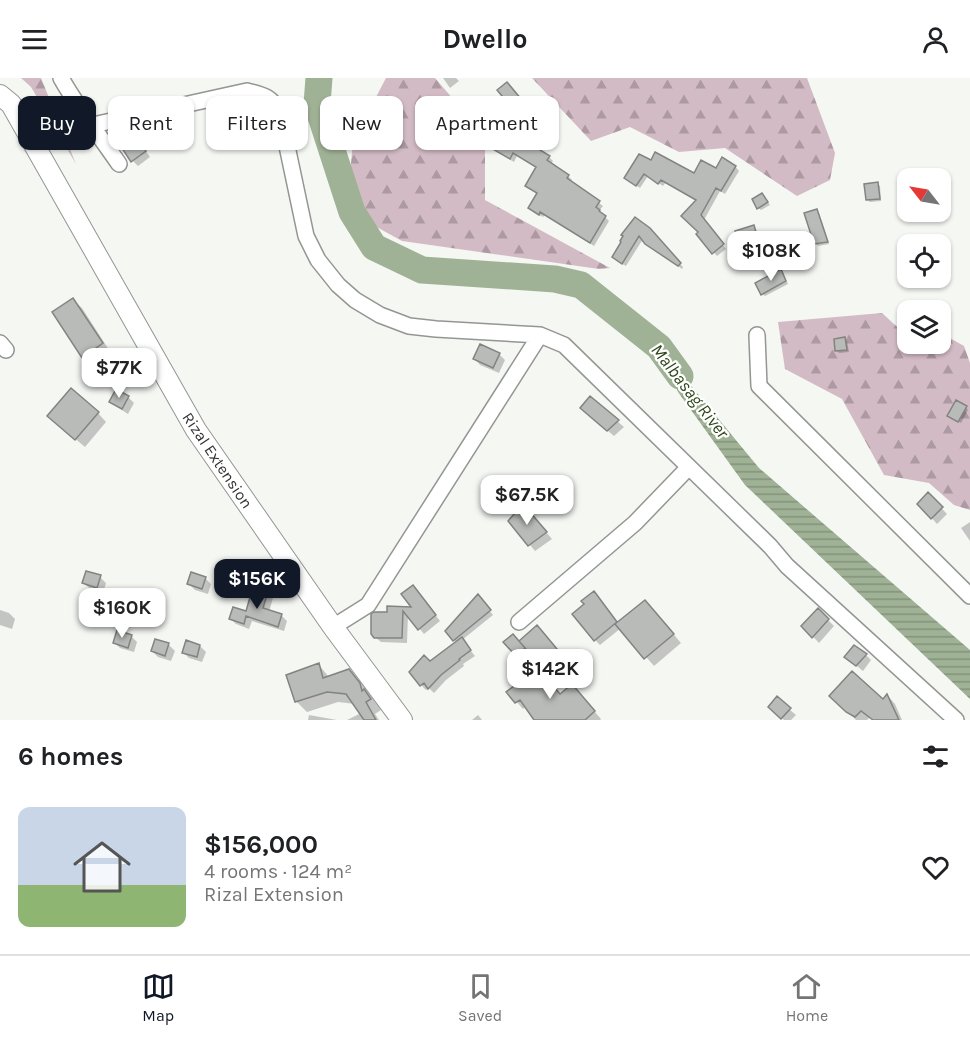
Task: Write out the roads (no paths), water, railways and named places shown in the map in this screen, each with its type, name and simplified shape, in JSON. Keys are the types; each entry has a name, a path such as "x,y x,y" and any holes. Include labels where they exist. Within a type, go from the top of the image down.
{"street":[{"path":"61,78 71,96"},
{"path":"96,124 247,92 261,94 275,102 280,113 306,236 318,260 338,285 355,300 380,315 410,326 540,335 564,345 788,566 956,720"},
{"name":"Rizal Extension","path":"0,95 11,104 196,429 333,627 402,720"},
{"path":"96,130 119,164"},
{"path":"333,627 368,605 540,335"},
{"path":"757,335 759,386 970,596"},
{"path":"519,622 636,523 689,467"}],"water":[{"path":"659,347 759,468 970,650 970,699 745,485 678,392"}],"waterway":[{"name":"Malbasag River","path":"319,78 317,104 352,212 374,247 422,270 555,279 581,285 659,347 680,376"}]}
